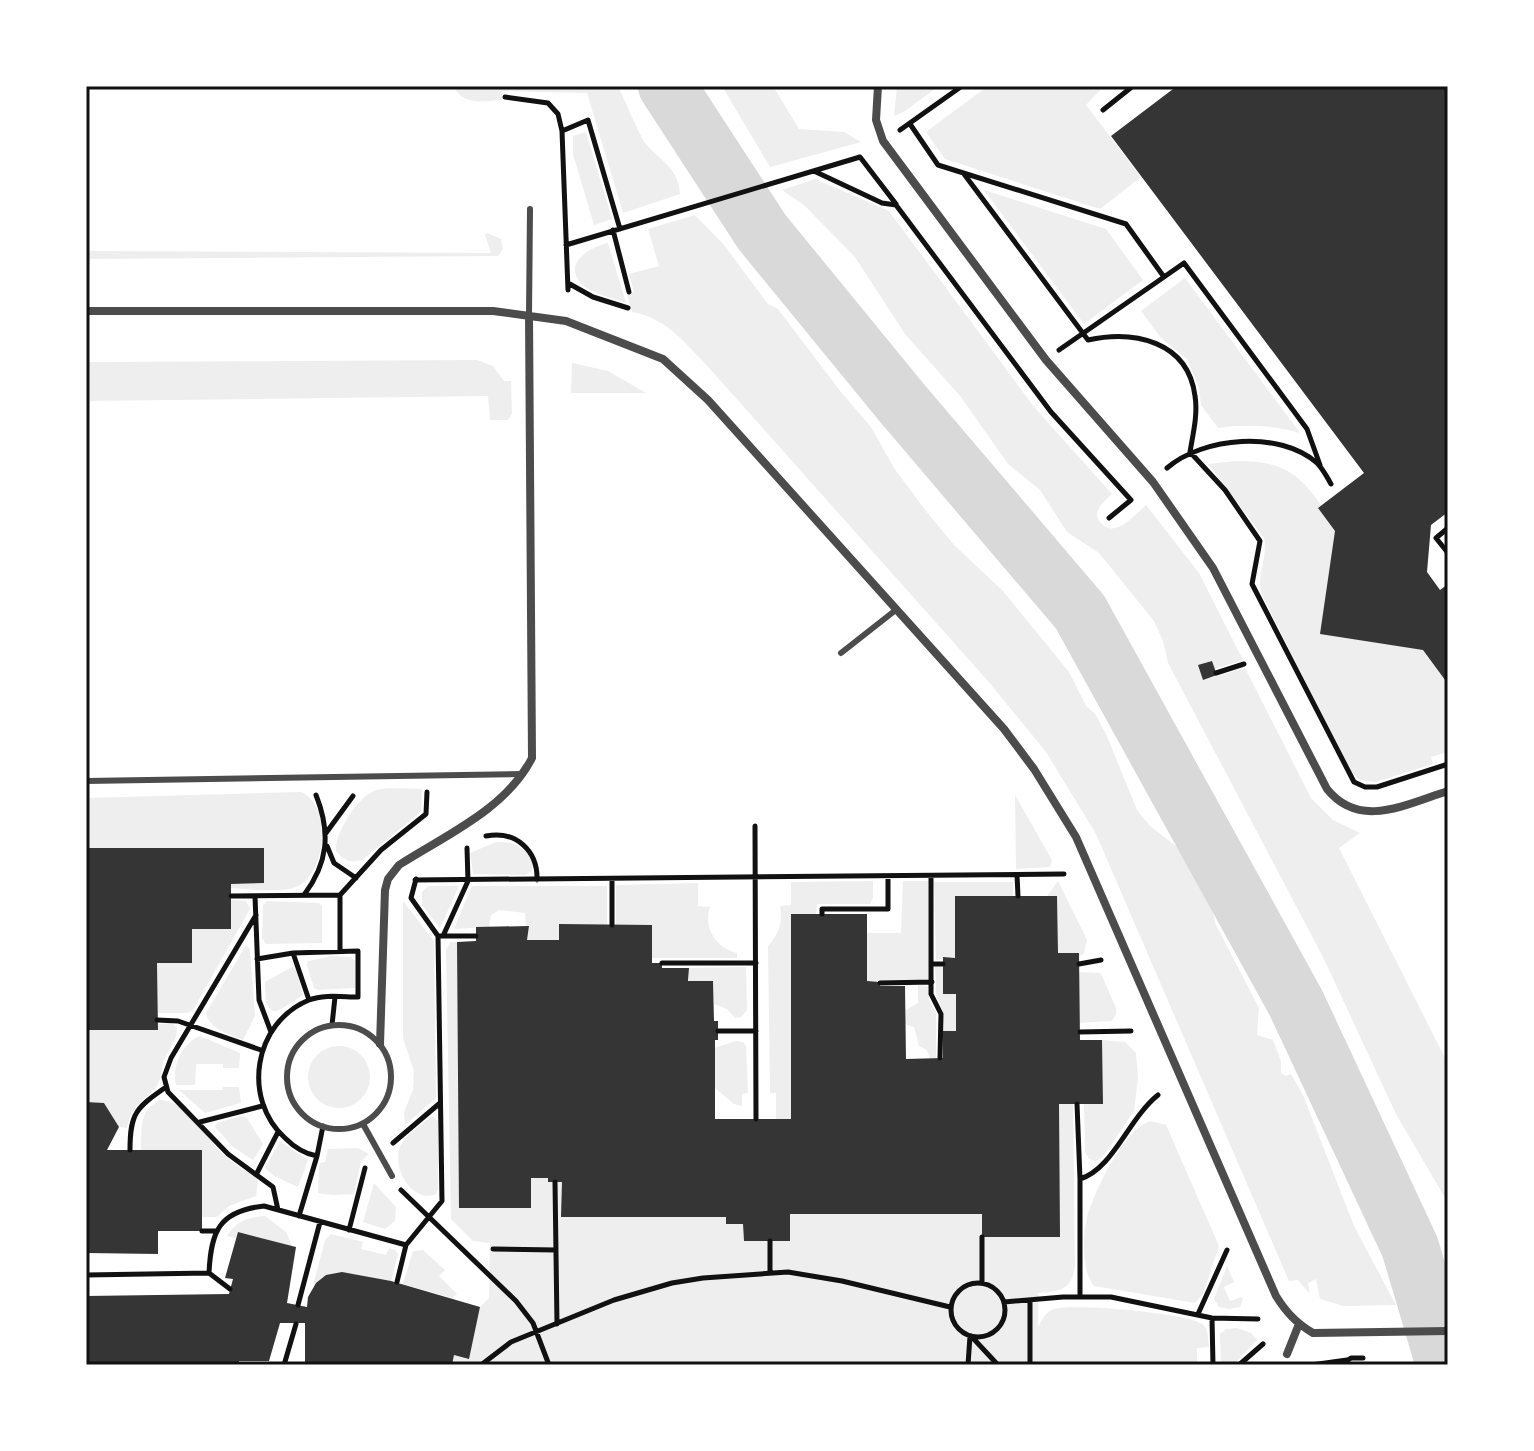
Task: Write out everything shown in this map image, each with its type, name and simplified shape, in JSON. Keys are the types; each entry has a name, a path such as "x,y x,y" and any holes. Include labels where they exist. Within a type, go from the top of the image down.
{"street":[{"path":"878,86 876,120 883,141 1046,360 1153,482 1213,568 1333,796 1350,809 1374,811 1448,791"},
{"path":"86,311 455,309 529,315 566,321 663,359 708,400 1004,729 1034,769 1076,837 1285,1311 1313,1333 1448,1331"},
{"path":"380,1044 384,908 388,879 399,865 503,797 532,758 529,315"},
{"path":"1287,1354 1299,1324"}],"lane":[{"path":"529,315 530,209"},
{"path":"841,653 897,609"},
{"path":"86,781 523,774"},
{"path":"332,1025 359,1029 380,1044 392,1073 385,1103 375,1115 363,1124 345,1129 311,1121 297,1108 289,1092 287,1074 291,1056 301,1041 315,1030 332,1025"},
{"path":"363,1124 392,1176"}],"path":[{"path":"899,131 962,86"},
{"path":"1103,110 1133,86"},
{"path":"505,97 548,103 558,114 562,131 568,287 628,308"},
{"path":"562,131 588,120 629,292"},
{"path":"910,124 938,165 1126,224 1164,277"},
{"path":"566,245 860,157 1051,412 1131,500 1109,518"},
{"path":"816,172 882,203 896,205"},
{"path":"964,174 1088,340 1117,335 1145,339 1168,349 1179,359 1192,381 1195,395 1190,452"},
{"path":"1046,360 1184,263 1307,429 1320,465 1331,484"},
{"path":"1167,469 1190,452 1218,444 1273,443 1300,452 1320,465"},
{"path":"1190,452 1225,490 1260,541 1252,584 1354,782 1365,787 1377,787 1448,764"},
{"path":"1448,528 1436,538 1448,553"},
{"path":"340,951 340,895 397,835 426,814 427,775"},
{"path":"326,833 367,776"},
{"path":"304,895 321,869 326,845 322,809 306,777"},
{"path":"755,826 756,1119"},
{"path":"454,855 491,835 518,840 529,849 537,865 537,880"},
{"path":"326,845 334,863 356,878"},
{"path":"397,1282 406,1245 442,1201 441,936 468,881 467,847"},
{"path":"428,872 415,880 411,898 441,936"},
{"path":"415,880 1064,874"},
{"path":"1017,875 1018,896"},
{"path":"822,914 822,909 888,909 888,876"},
{"path":"931,876 931,994 941,1014 940,1058"},
{"path":"612,880 612,925"},
{"path":"231,896 340,895"},
{"path":"255,896 259,1000 271,1032"},
{"path":"256,915 166,1070 166,1087 228,1154 273,1187 278,1210"},
{"path":"441,936 476,936"},
{"path":"257,959 293,953 358,951 358,997 309,1000 285,1016 261,1050 258,1092 262,1106 278,1132 290,1143 317,1156"},
{"path":"293,953 309,1000"},
{"path":"1079,964 1101,960"},
{"path":"662,963 756,963"},
{"path":"931,964 943,964"},
{"path":"880,983 932,982"},
{"path":"332,1025 335,997"},
{"path":"157,1020 178,1021 261,1050"},
{"path":"718,1031 756,1031"},
{"path":"1080,1032 1131,1031"},
{"path":"130,1150 131,1120 136,1111 166,1087"},
{"path":"1080,1179 1094,1175 1102,1167 1134,1119 1158,1095"},
{"path":"1077,1104 1080,1297"},
{"path":"200,1122 262,1106"},
{"path":"299,1216 323,1126"},
{"path":"257,1173 278,1132"},
{"path":"392,1176 428,1219 516,1301 533,1323 549,1365"},
{"path":"555,1182 557,1324"},
{"path":"209,1273 210,1247 216,1231 241,1209 264,1206 406,1245"},
{"path":"298,1305 320,1222"},
{"path":"202,1231 216,1231"},
{"path":"982,1237 982,1283"},
{"path":"770,1241 770,1272"},
{"path":"493,1249 556,1250"},
{"path":"1198,1314 1227,1250"},
{"path":"481,1365 511,1342 614,1300 672,1283 770,1272 818,1276 950,1307"},
{"path":"86,1275 209,1273 230,1289"},
{"path":"971,1336 986,1336 1000,1326 1003,1319 1004,1302 995,1290 982,1283 965,1286 953,1298 950,1307 957,1328 971,1336 998,1365"},
{"path":"1004,1302 1080,1297 1134,1300 1212,1318 1258,1319"},
{"path":"1030,1302 1030,1365"},
{"path":"1212,1318 1213,1365"},
{"path":"284,1365 296,1324"},
{"path":"968,1365 971,1336"},
{"path":"1239,1365 1263,1344"},
{"path":"1311,1365 1363,1358"},
{"path":"1341,1365 1347,1360"}],"shaded area":[{"path":"454,86 618,86 642,138 675,175 680,194 623,213 587,93 503,91 501,100 480,101 462,97"},
{"path":"722,86 773,86 799,129 844,132 861,142 770,167"},
{"path":"897,86 939,86 894,116"},
{"path":"988,86 1104,86 1086,105 1141,177 1100,209 945,159 926,132"},
{"path":"586,132 612,219 594,225 573,154 573,136"},
{"path":"815,179 889,211 1034,407 1112,494 1097,512 1103,525 1119,527 1146,505 1199,573 1243,660 1215,669 1212,661 1199,665 1203,680 1245,668 1311,798 1333,820 1360,833 1339,848 1448,1064 1448,1203 1396,1114 1324,959 1168,663 1154,621 1099,553 1067,532 1040,490 1008,464 961,397 905,334 855,257 804,205 782,190"},
{"path":"984,190 1106,229 1143,280 1084,324"},
{"path":"695,215 724,245 768,304 778,309 871,427 894,468 926,511 954,545 1003,591 1069,672 1086,706 1095,714 1106,734 1137,810 1150,826 1177,847 1204,893 1215,923 1259,1008 1257,1035 1273,1040 1281,1061 1281,1073 1286,1076 1291,1074 1303,1095 1354,1226 1396,1305 1343,1306 1320,1299 1316,1279 1308,1283 1310,1294 1298,1280 1289,1281 1096,834 1046,752 988,681 693,350 666,326 632,312 627,294 634,292 629,274 659,266 648,229"},
{"path":"487,233 501,239 503,249 498,256 86,259 86,251 491,253"},
{"path":"608,243 626,303 588,289 577,278 576,264 580,258 593,248"},
{"path":"1185,278 1300,433 1259,426 1218,428 1201,405 1199,387 1187,359 1161,338 1141,311"},
{"path":"477,360 493,366 504,381 511,381 512,413 508,420 490,420 488,396 86,401 86,362"},
{"path":"572,363 608,371 646,393 571,393"},
{"path":"1236,461 1275,466 1304,483 1321,505 1318,508 1448,684 1448,752 1431,757 1433,764 1375,782 1360,780 1350,770 1261,593 1264,538 1208,464"},
{"path":"388,789 422,789 421,812 362,860 347,860 336,851 339,835 349,816 370,793"},
{"path":"301,792 311,799 317,810 322,837 316,866 309,877 294,888 231,888 231,884 263,883 263,848 86,848 86,798"},
{"path":"1015,795 1052,860 1050,867 1016,869"},
{"path":"496,842 514,844 522,849 533,863 532,871 526,875 473,874 470,853"},
{"path":"873,881 870,904 817,904 816,914 791,915 791,1119 776,1119 776,1093 770,1093 768,946 779,928 780,906 791,905 791,882"},
{"path":"903,881 928,881 928,981 867,981 867,933 901,933"},
{"path":"1058,881 1087,940 1084,953 1079,957 1058,953 1057,896 1047,896"},
{"path":"934,882 1013,882 1013,896 955,958 936,960"},
{"path":"698,883 698,906 710,907 708,922 713,936 723,947 737,953 737,958 652,958 652,925 616,925 616,885"},
{"path":"428,886 459,886 440,928 422,905 422,892"},
{"path":"472,886 607,886 607,925 559,940 527,940 529,926 526,926 525,913 499,910 491,915 489,927 454,929"},
{"path":"231,900 246,901 250,909 193,1010 187,1013 158,1013 157,963 192,963 192,929 230,929"},
{"path":"267,901 319,903 322,906 322,943 266,944 262,938 263,905"},
{"path":"403,901 434,941 436,1098 405,1125 404,1112 413,1090 414,1071 403,1038"},
{"path":"450,942 457,942 460,1208 530,1208 531,1178 548,1178 548,1182 562,1182 562,1217 726,1217 727,1224 743,1224 744,1241 790,1241 790,1214 982,1214 982,1237 1059,1237 1059,1104 1073,1104 1075,1267 1071,1281 1063,1288 1038,1293 1038,1327 1048,1312 1065,1307 1154,1313 1202,1324 1207,1331 1209,1347 1197,1348 1197,1365 452,1365 454,1355 469,1358 480,1307 489,1298 490,1243 473,1241 451,1219 446,950"},
{"path":"246,945 250,949 255,1016 243,1040 215,1027 206,1013"},
{"path":"332,956 351,957 355,961 355,988 314,988 308,961"},
{"path":"292,967 296,969 303,995 278,1011 272,1011 266,1004 265,982"},
{"path":"746,967 747,1010 741,1017 735,1018 727,1009 714,1004 713,981 689,981 689,968"},
{"path":"935,967 943,967 943,994 956,994 956,1031 943,1031 943,1012 936,995"},
{"path":"1079,972 1100,973 1116,1008 1112,1021 1079,1023"},
{"path":"918,985 928,986 929,999 936,1013 936,1059 930,1059 927,1050 919,1046 914,1027 905,1024 906,1010 918,1003"},
{"path":"172,1023 177,1033 163,1063 159,1082 135,1109 127,1128 119,1127 104,1103 86,1102 86,1030 157,1030 157,1024"},
{"path":"200,1036 240,1053 239,1068 223,1068 223,1064 196,1064 195,1085 176,1085 175,1071 180,1056 188,1044"},
{"path":"1102,1040 1125,1042 1136,1053 1138,1078 1134,1111 1097,1161 1089,1159 1085,1152 1084,1104 1103,1103"},
{"path":"736,1041 746,1046 748,1093 742,1094 742,1106 734,1104 715,1088 714,1048"},
{"path":"339,1046 361,1055 370,1077 361,1099 339,1108 317,1099 308,1077 317,1055"},
{"path":"223,1087 239,1087 241,1103 205,1113 179,1090 222,1090"},
{"path":"160,1100 179,1106 223,1154 256,1177 256,1196 229,1206 217,1217 202,1217 141,1150 145,1115"},
{"path":"240,1116 247,1118 263,1144 253,1160 233,1147 215,1127 217,1123"},
{"path":"430,1117 438,1121 438,1189 436,1194 427,1196 411,1188 400,1171 398,1161 402,1143"},
{"path":"1151,1121 1166,1125 1219,1246 1203,1294 1195,1303 1094,1286 1087,1272 1084,1234 1096,1193 1121,1148 1141,1126"},
{"path":"280,1141 308,1160 298,1187 274,1176 265,1168"},
{"path":"358,1148 369,1154 361,1161 354,1194 318,1193 319,1167 320,1163 325,1162 328,1149"},
{"path":"374,1183 396,1207 395,1221 385,1229 363,1222"},
{"path":"265,1216 286,1232 292,1246 238,1232 236,1238 227,1236 243,1221"},
{"path":"331,1234 363,1242 361,1249 386,1255 389,1248 395,1250 398,1254 391,1281 341,1273 322,1279 313,1286 325,1240"},
{"path":"423,1250 445,1270 439,1276 457,1294 452,1298 403,1284 413,1251"},
{"path":"1227,1266 1234,1282 1224,1287 1230,1301 1243,1299 1240,1307 1229,1309 1219,1307 1214,1299"},
{"path":"1237,1328 1251,1333 1257,1340 1233,1365 1221,1365 1220,1334 1226,1329"}],"building":[{"path":"1177,86 1448,86 1448,512 1431,525 1427,572 1440,590 1448,584 1448,684 1423,650 1320,634 1335,531 1318,508 1364,473 1111,136"},
{"path":"1212,661 1217,675 1203,680 1198,665"},
{"path":"86,848 264,848 264,883 231,884 231,929 192,929 192,963 157,963 158,1030 86,1030"},
{"path":"955,896 1057,896 1058,953 1079,953 1080,1040 1102,1040 1103,1104 1059,1104 1060,1237 982,1237 982,1214 790,1214 790,1241 744,1241 743,1224 726,1224 726,1217 561,1217 562,1182 548,1182 548,1178 531,1178 531,1208 459,1208 457,942 476,941 476,927 529,926 527,940 559,940 559,924 652,925 652,963 662,963 662,968 689,968 688,981 713,981 714,1021 718,1021 718,1040 715,1040 715,1119 791,1119 791,914 867,914 867,981 880,982 880,986 905,986 906,1059 943,1058 943,1031 956,1031 956,994 943,994 943,957 955,958"},
{"path":"86,1102 104,1103 119,1127 107,1150 202,1150 202,1231 158,1231 158,1254 86,1253"},
{"path":"238,1232 296,1247 287,1303 307,1307 308,1297 316,1283 326,1275 342,1272 391,1281 480,1307 469,1359 454,1355 452,1365 305,1365 305,1323 280,1323 269,1361 239,1361 239,1365 86,1365 86,1296 229,1294 233,1279 225,1278"}],"waterway":[{"path":"667,86 762,232 1080,612 1296,1003 1410,1247 1445,1365"}]}
